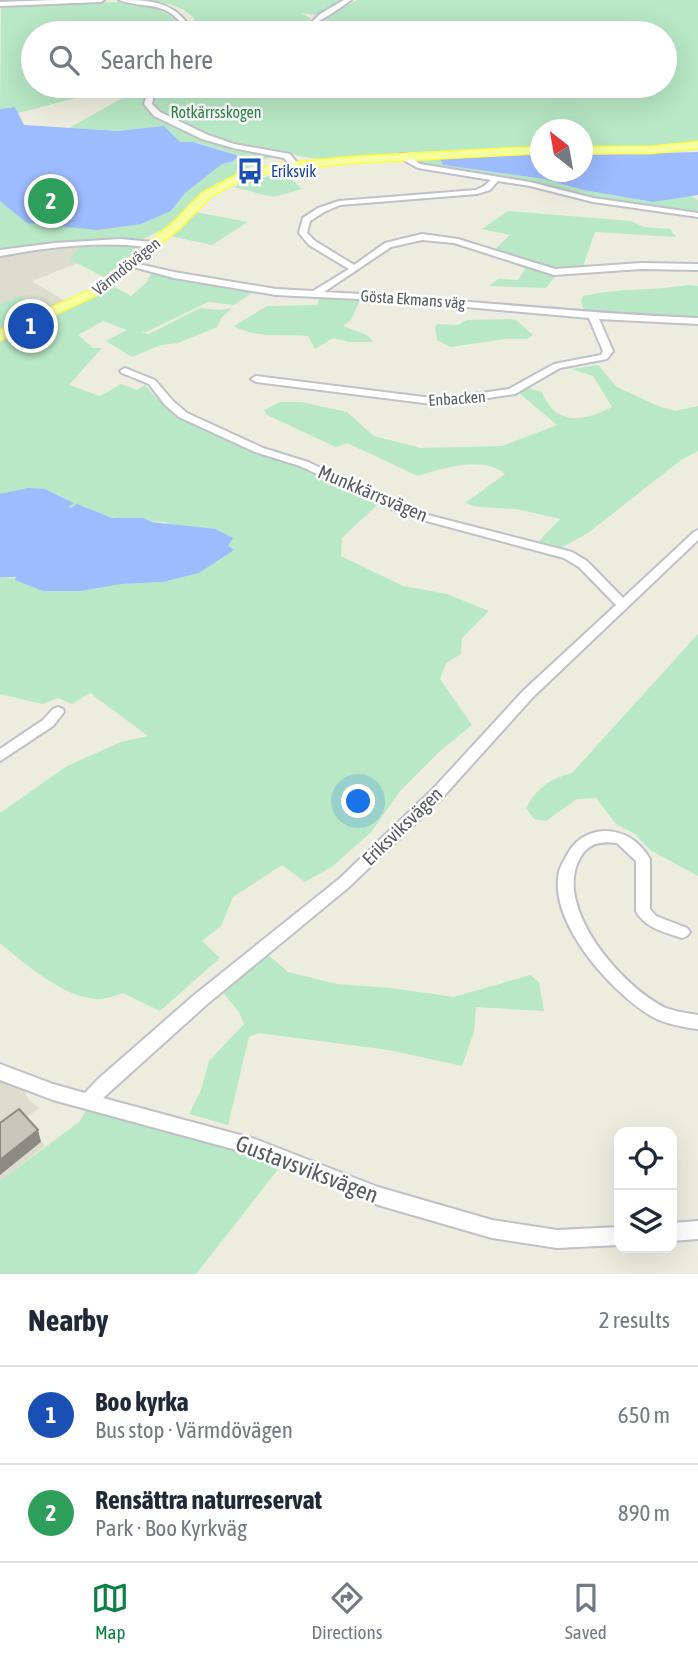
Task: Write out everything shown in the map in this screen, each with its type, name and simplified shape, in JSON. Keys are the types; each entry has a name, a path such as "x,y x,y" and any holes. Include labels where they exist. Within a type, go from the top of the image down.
{"main road":[{"path":"593,150 650,150 698,145"},
{"name":"Värmdövägen","path":"0,336 89,296 130,265 204,199 241,180 297,167 400,156 530,150"}],"street":[{"path":"0,4 101,0"},
{"path":"122,0 152,4 173,11 182,21"},
{"path":"316,21 321,15 348,0"},
{"path":"149,98 148,103 160,116 216,141 287,156 297,167"},
{"path":"400,156 418,166 530,184 593,201 698,215"},
{"path":"354,268 306,238 303,229 306,220 339,203 477,192 487,188 496,179"},
{"path":"314,293 394,242 431,237 455,241 546,271 640,266 698,267"},
{"path":"0,253 41,247 132,242 153,245"},
{"name":"Gösta Ekmans väg","path":"130,265 261,290 506,306 593,316 698,321"},
{"name":"Enbacken","path":"256,379 430,401 502,394 517,390 557,366 604,357 608,351 593,316"},
{"name":"Munkkärrsvägen","path":"125,372 152,382 183,415 259,450 304,464 408,513 568,555 583,564 623,604"},
{"name":"Eriksviksvägen","path":"89,1101 103,1085 199,1001 344,883 437,794 528,694 698,534"},
{"path":"0,756 48,723 58,712"},
{"path":"682,932 651,920 643,911 643,859 624,839 597,836 572,855 565,869 563,892 599,962 621,984 657,1011 698,1023"},
{"name":"Gustavsviksvägen","path":"0,1072 43,1088 255,1147 378,1196 492,1229 557,1239 614,1236"},
{"path":"677,1232 698,1230"}],"shaded area":[{"path":"80,247 69,259 78,263 32,281 65,301 0,329 0,255"},
{"path":"0,1080 24,1090 29,1100 39,1108 23,1120 45,1146 0,1181"}],"green space":[{"path":"151,0 346,0 316,15 300,13 311,18 308,21 193,21 194,18 185,11"},
{"name":"Rotkärrsskogen","path":"357,0 698,0 698,142 651,147 593,147 593,119 530,119 530,148 419,152 325,159 231,141 158,111 153,98 677,98 677,21 322,21 326,16"},
{"path":"122,2 144,5 164,12 177,21 21,21 21,98 76,98 18,113 15,107 0,109 1,6"},
{"path":"122,98 146,98 144,104 154,116 202,138 272,158 253,160 253,166 216,184 164,229 143,239 9,247 10,249 0,251 0,147 113,226 141,224 171,211 185,193 222,164 231,162 239,155 193,142 180,142 154,127 118,131 69,128"},
{"path":"530,152 530,155 441,162 443,165 530,177 530,182 555,182 583,190 653,202 689,195 698,200 698,211 693,214 595,200 535,184 415,164 413,159"},
{"path":"290,172 291,178 302,189 273,197 234,187 245,181"},
{"path":"508,211 631,221 644,227 670,229 676,237 595,232 583,266 562,267 546,288 489,286 498,279 518,280 525,269 519,261 492,252 510,235 482,229"},
{"path":"196,212 248,222 212,245 170,236"},
{"path":"140,244 136,252 104,277 69,259 80,247"},
{"path":"151,274 253,292 234,305 208,302 146,332 140,332 149,334 200,308 232,308 222,317 217,327 178,343 161,345 132,357 106,341 127,330 103,321 78,335 93,348 102,348 69,385 100,396 121,384 137,390 145,385 158,399 194,423 306,468 347,488 377,505 342,538 341,556 403,586 447,594 489,611 462,638 461,654 446,663 440,679 472,725 440,751 401,790 371,832 333,866 305,882 282,865 233,897 221,926 202,941 220,958 160,1011 123,993 98,999 70,992 44,978 0,943 0,813 67,766 121,742 148,736 90,693 72,704 58,698 42,704 0,694 0,577 121,584 163,582 199,573 233,550 165,522 119,519 98,514 82,506 71,508 67,499 45,489 0,494 0,342 38,326 111,285 131,296 146,283"},
{"path":"698,286 698,317 584,312 581,301 583,296 596,293"},
{"path":"21,296 43,309 0,327 0,304"},
{"path":"332,297 360,300 351,320 343,326 367,335 374,342 348,342 333,338 315,349 308,336 251,333 234,326 267,306 317,305 319,299"},
{"path":"467,320 516,320 533,335 527,339 506,339 450,347 437,340 435,327 438,324 458,325"},
{"path":"598,365 617,387 658,406 675,411 698,406 698,451 681,460 588,533 561,548 539,541 560,519 516,509 478,507 465,503 505,474 496,468 462,465 418,476 347,443 336,447 267,415 264,410 280,402 301,402 347,412 374,436 421,448 502,446 557,425 519,393 529,388 542,392 555,411 563,416 581,418 612,407 593,376 571,369"},
{"path":"698,634 698,876 650,850 635,834 616,824 596,798 577,799 546,821 534,819 526,808 535,795 550,781 572,773"},
{"path":"267,954 288,972 337,984 454,997 530,975 539,982 544,1011 476,1007 474,1032 462,1066 389,1050 258,1033 249,1037 228,1125 189,1114 201,1090 209,1061 244,1024 239,1012 221,990"},
{"path":"87,1109 247,1150 283,1163 196,1274 0,1274 0,1181 79,1122"}],"water":[{"path":"15,107 24,125 118,131 164,126 180,142 193,142 240,156 222,164 185,193 171,211 141,224 98,230 27,223 0,201 0,109"},
{"path":"698,152 698,195 653,202 583,190 555,182 593,182 593,155"},
{"path":"530,154 530,177 443,165 440,159"},
{"path":"28,488 45,489 74,503 69,506 71,508 77,504 112,518 143,518 152,522 215,529 233,538 228,546 234,550 199,573 163,582 121,584 80,591 43,591 15,580 16,577 0,577 0,494"}],"building":[{"path":"19,1109 38,1130 0,1160 0,1123"}],"place":[{"name":"Eriksvik","path":"250,171"},
{"name":"Rensättra naturreservat","path":"51,201"},
{"name":"Boo kyrka","path":"31,326"}]}
